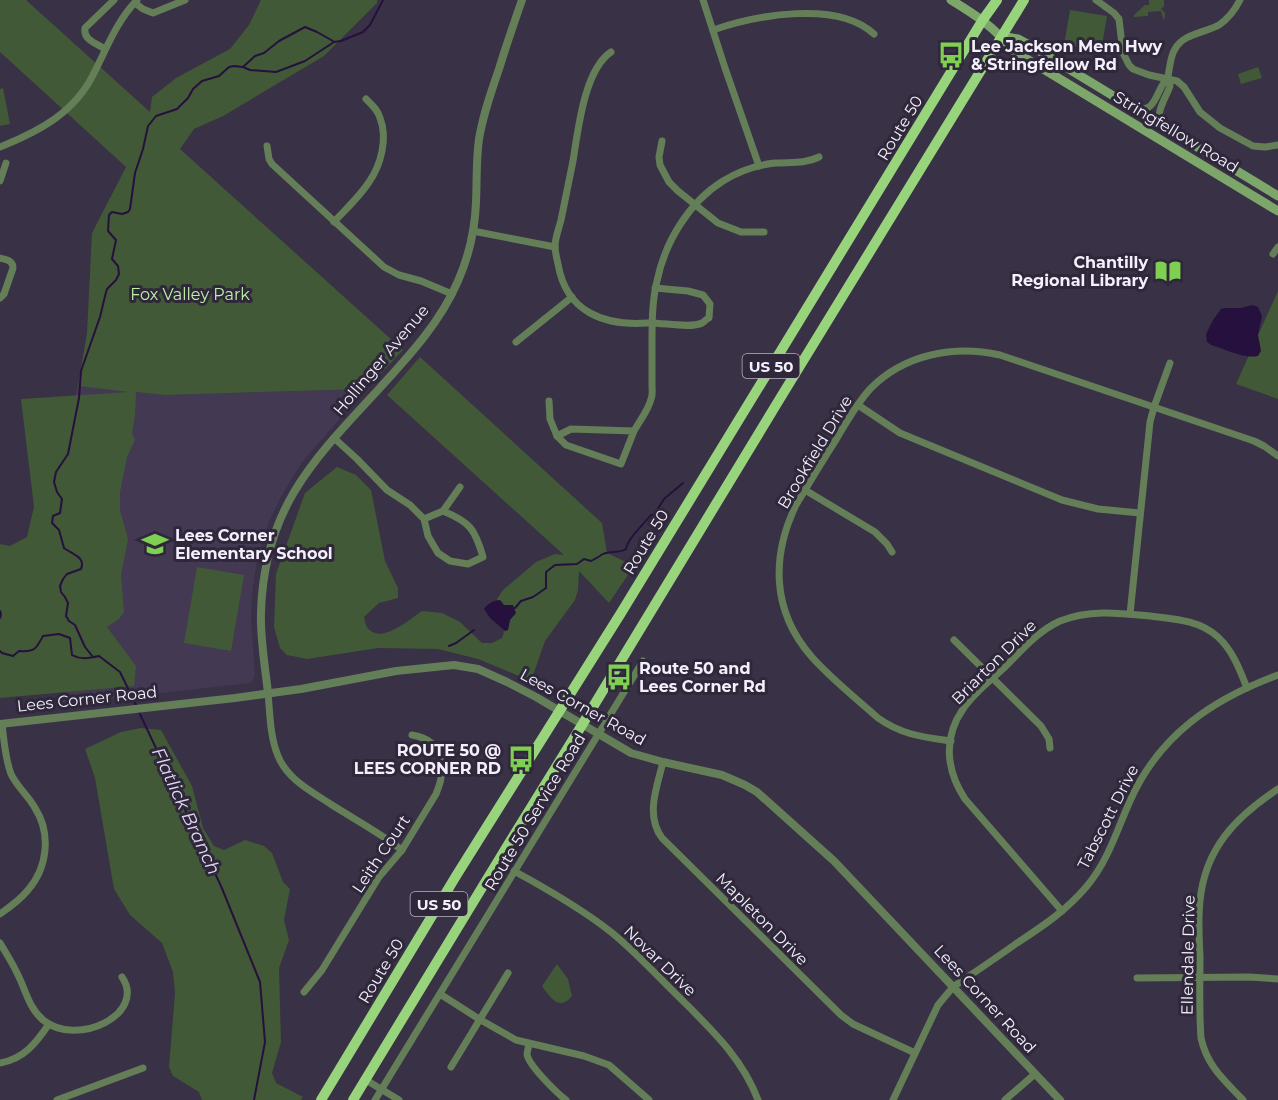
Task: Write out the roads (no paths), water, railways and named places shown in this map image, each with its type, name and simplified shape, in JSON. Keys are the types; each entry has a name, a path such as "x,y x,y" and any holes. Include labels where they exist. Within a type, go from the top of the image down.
{"highway":[{"name":"Route 50","path":"321,1100 456,876 621,613 982,21 997,0"},
{"name":"US 50","path":"353,1100 1024,0"}],"main road":[{"name":"Stringfellow Road","path":"951,0 1002,36 1012,50 1278,211"},
{"name":"Stringfellow Road","path":"1002,36 1017,39 1030,46 1278,196"}],"street":[{"path":"105,49 88,39 84,31 114,0"},
{"path":"0,147 38,130 70,106 94,75 121,19 136,1 143,9 153,13 185,0"},
{"name":"Hollinger Avenue","path":"267,693 260,613 269,550 279,519 311,465 428,333 452,294 465,262 473,231 477,158 484,115 522,0"},
{"path":"703,0 759,166"},
{"path":"1096,0 1119,19 1121,46 1129,65 1141,72 1177,81 1184,87 1200,112 1220,128 1253,146 1278,145"},
{"path":"1130,106 1143,109 1152,105 1167,80 1171,59 1180,41 1220,24 1233,14 1240,0"},
{"path":"712,30 754,16 808,11 852,17 874,34"},
{"path":"611,52 600,61 595,69 583,104 555,247 559,271 563,284 584,309 612,322 692,325 709,318 710,304 703,295 655,288"},
{"path":"1165,128 1159,121 1159,115 1170,86 1167,80"},
{"path":"334,222 368,184 381,153 383,140 381,118 366,99"},
{"path":"662,141 659,157 663,173 678,191 718,223 741,232 764,232"},
{"path":"267,146 272,164 392,272 452,294"},
{"path":"549,401 550,419 557,435 566,445 621,464 634,431 652,398 652,322 655,288 667,250 685,219 705,195 737,173 759,166 802,163 819,157"},
{"path":"0,181 6,163"},
{"path":"473,231 555,247"},
{"path":"1274,254 1278,247"},
{"path":"0,258 13,264 0,298"},
{"path":"516,342 572,297"},
{"name":"Brookfield Drive","path":"951,741 906,734 878,718 820,666 793,629 783,601 779,564 788,521 858,405 878,382 904,365 934,354 961,350 987,352 1254,441 1278,456"},
{"path":"1130,614 1148,441 1154,407 1170,363"},
{"path":"858,405 900,434 1062,500 1098,509 1140,513"},
{"path":"557,435 571,429 634,431"},
{"path":"334,438 387,490 410,505 424,519 428,536 438,553 450,561 468,564 483,557 472,529 460,518 443,511"},
{"path":"424,519 443,511 460,487"},
{"path":"805,490 875,532 892,552"},
{"name":"Briarton Drive","path":"1062,912 959,789 951,769 950,759 951,741 957,720 963,710 1035,637 1059,622 1096,613 1130,614 1193,622 1219,638 1228,648 1247,688"},
{"path":"954,640 1041,726 1050,748"},
{"name":"Route 50 Service Road","path":"375,1100 643,661"},
{"name":"Lees Corner Road","path":"1,724 235,698 301,689 396,671 454,665 478,669 536,697 631,753 722,775 745,784 757,792 834,861 1060,1100"},
{"name":"Tabscott Drive","path":"894,1100 938,1005 953,987 1062,912 1074,900 1109,852 1139,782 1169,741 1215,704 1278,675"},
{"path":"267,693 273,741 278,756 287,771 299,784 387,838 402,850"},
{"path":"0,914 32,886 41,867 45,845 44,830 39,815 10,771 1,724"},
{"name":"Leith Court","path":"304,992 322,970 380,877 402,850 436,795 442,775 442,765 437,750 426,739 412,735"},
{"name":"Mapleton Drive","path":"663,762 652,814 655,827 662,838 841,1016 915,1053"},
{"name":"Ellendale Drive","path":"1243,1100 1214,1070 1203,1047 1199,909 1201,890 1207,870 1221,841 1246,812 1278,789"},
{"name":"Novar Drive","path":"514,871 600,924 627,946 729,1048 749,1079 758,1100"},
{"path":"0,943 18,974 31,1006 49,1024 57,1028 76,1031 93,1029 117,1014 126,999 126,986 122,977"},
{"path":"451,1067 508,973"},
{"path":"1137,978 1278,979"},
{"path":"440,994 516,1040 584,1056 609,1065 649,1100"},
{"path":"0,1063 14,1060 25,1053 49,1024"},
{"path":"529,1044 527,1053 530,1062 566,1100"},
{"path":"57,1100 143,1068"},
{"path":"1005,1100 1035,1074"},
{"path":"366,1080 399,1100"}],"waterway":[{"path":"93,657 85,647 75,625 66,616 68,603 60,586 67,574 81,569 82,562 64,548 59,530 52,523 53,516 60,513 62,499 54,482 56,472 68,454 79,398 81,371 107,289 119,274 118,266 112,259 116,240 108,231 109,215 112,212 122,214 130,209 135,173 148,126 156,116 177,109 202,81 219,76 229,67 276,72 305,61 334,42 363,32 370,25 383,0"},
{"path":"243,67 255,56 264,53 279,41 305,27 333,41"},
{"path":"601,555 626,549 633,536 651,515 654,515 664,499 683,483"},
{"path":"515,608 521,601 533,597 546,588 546,572 555,565 577,564 584,559 591,561 600,556"},
{"name":"Flatlick Branch","path":"0,611 0,618"},
{"path":"449,646 474,630"},
{"name":"Flatlick Branch","path":"0,651 13,656 19,651 34,649 43,636 59,634 70,638 72,655 82,658 99,656 120,672 136,705"},
{"name":"Flatlick Branch","path":"138,710 221,886 260,982 265,1042 254,1100"}],"place":[{"name":"Lee Jackson Mem Hwy & Stringfellow Rd","path":"951,55"},
{"name":"Chantilly Regional Library","path":"1168,271"},
{"name":"Lees Corner Elementary School","path":"155,544"},
{"name":"Route 50 and Lees Corner Rd","path":"619,677"},
{"name":"ROUTE 50 @ LEES CORNER RD","path":"521,759"}],"park label":[{"name":"Fox Valley Park","path":"190,294"}]}
